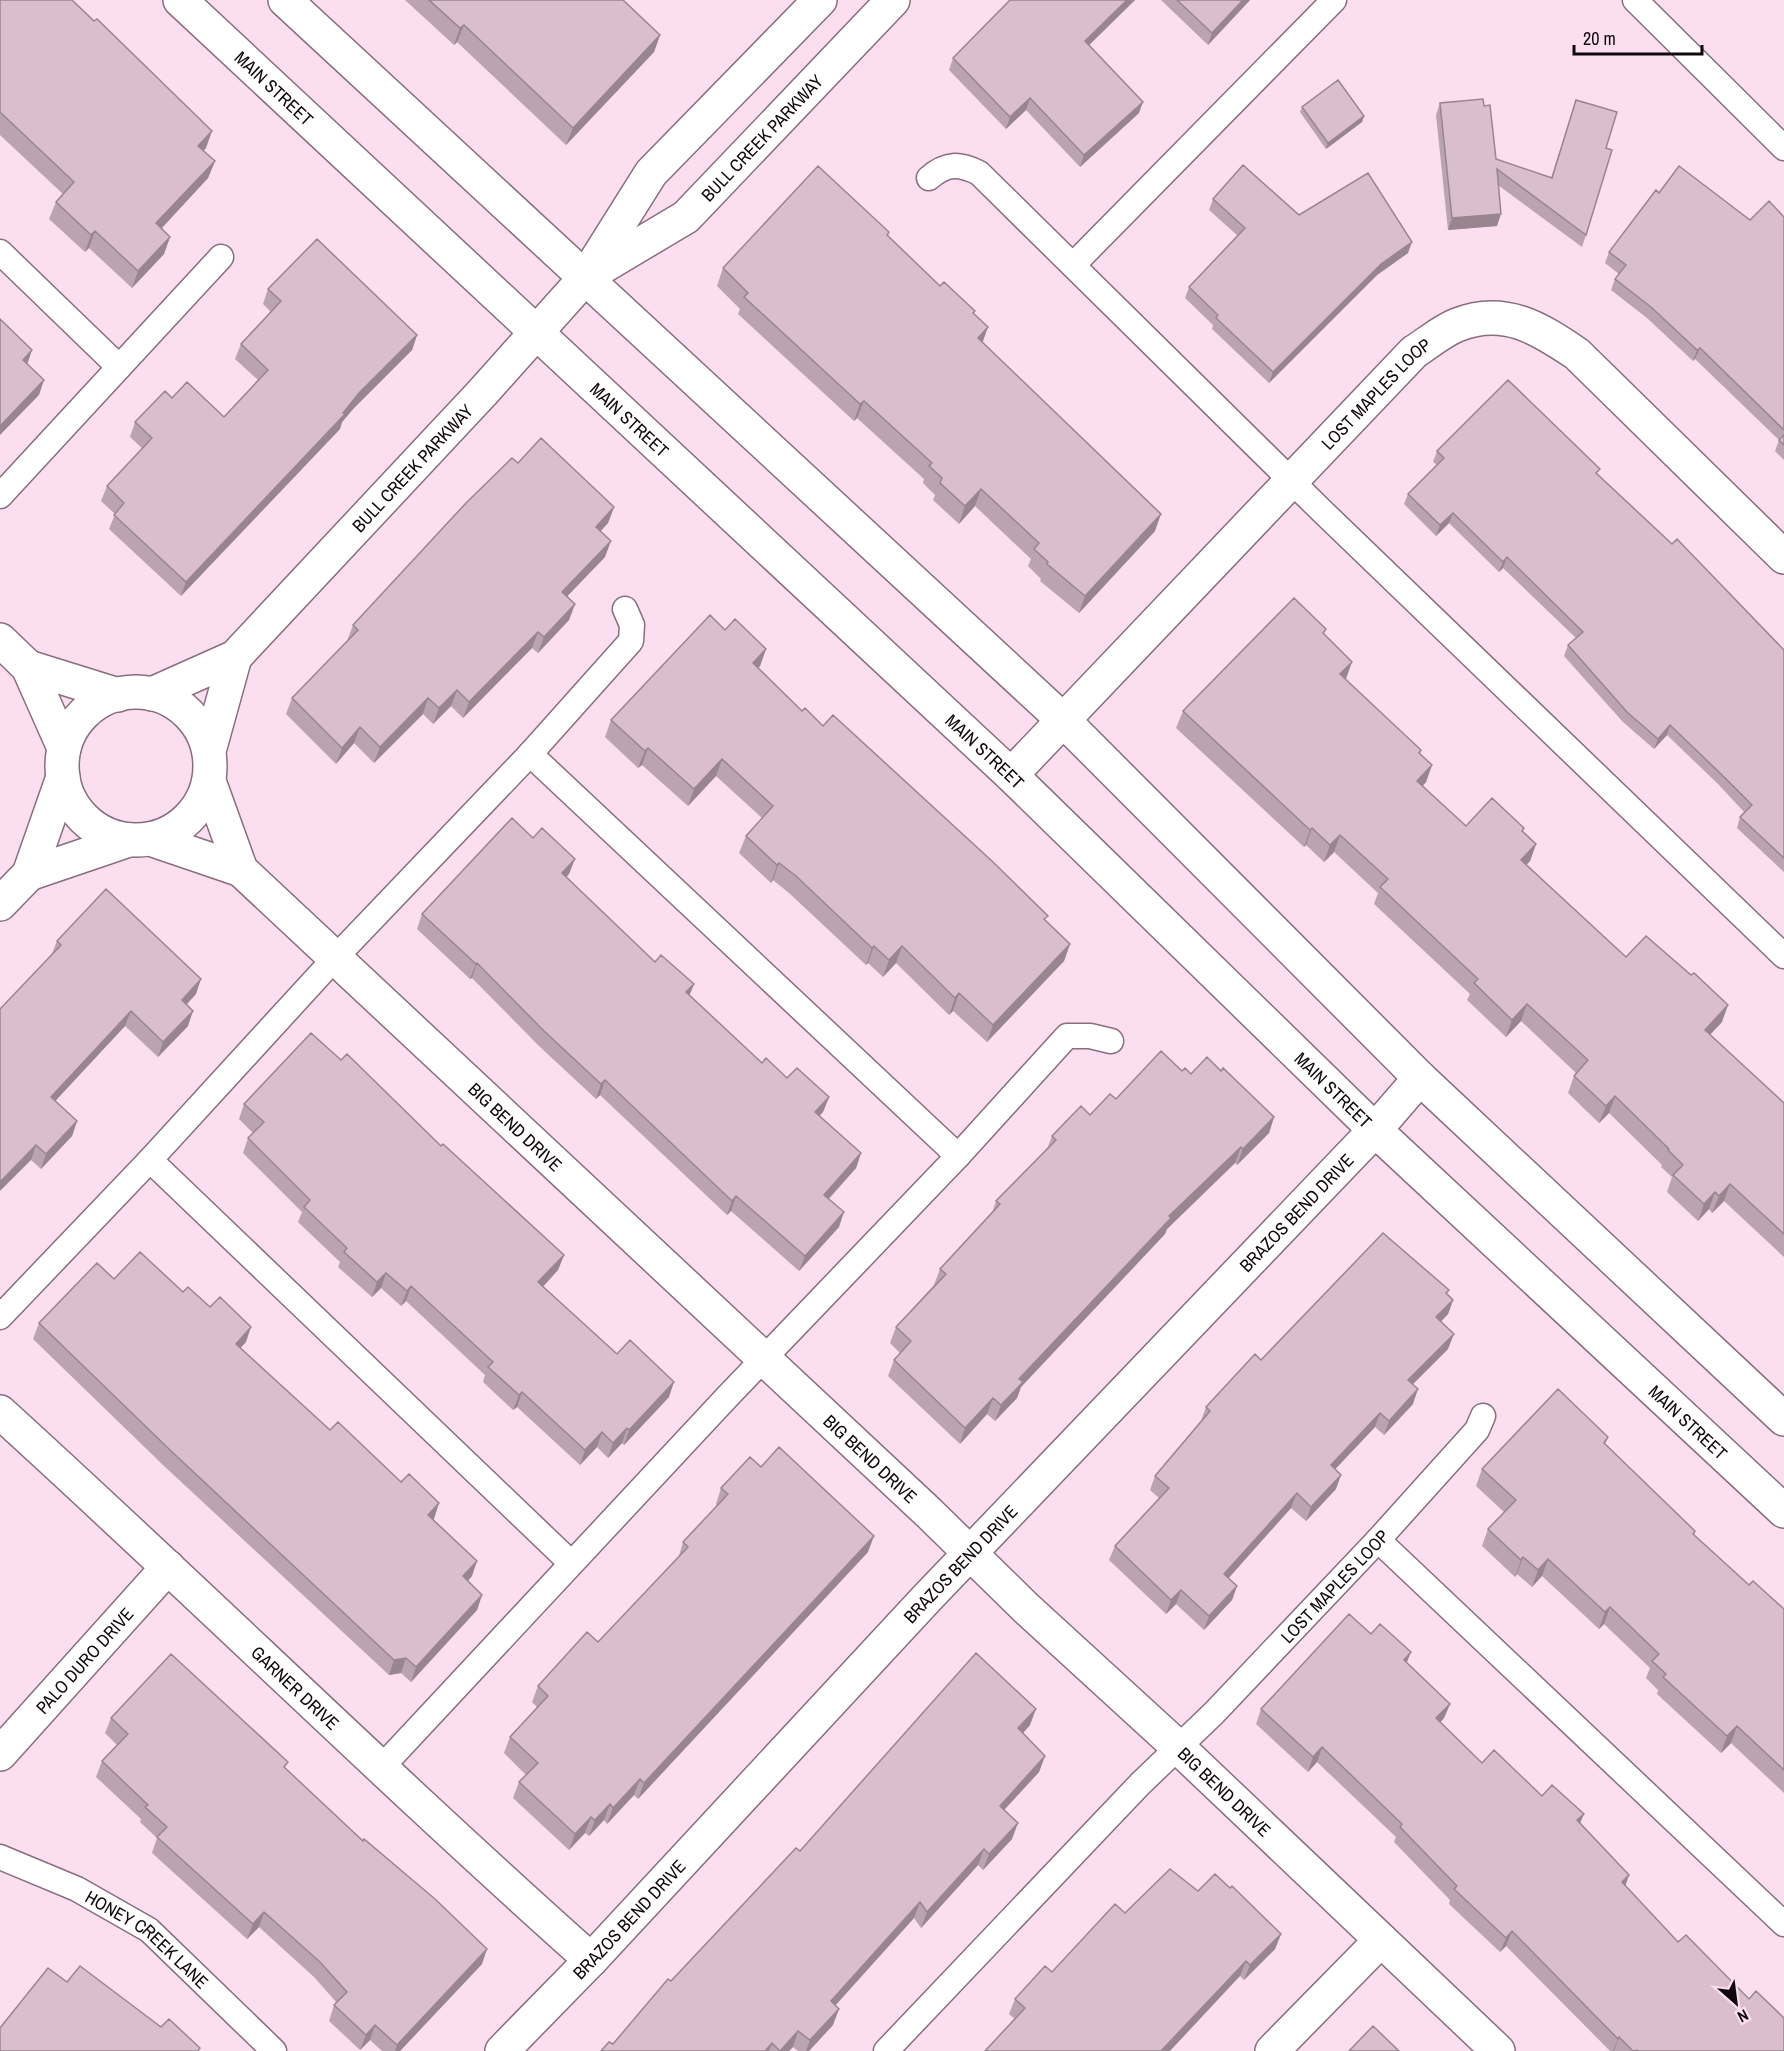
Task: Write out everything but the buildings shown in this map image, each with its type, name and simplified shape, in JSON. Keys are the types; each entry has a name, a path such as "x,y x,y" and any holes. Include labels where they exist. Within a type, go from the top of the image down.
{"street":[{"name":"MAIN STREET","path":"180,0 1011,775 1375,1130 1784,1511"},
{"path":"285,0 1063,720 1420,1078 1784,1419"},
{"name":"BULL CREEK PARKWAY","path":"153,694 235,657 483,392 535,331 585,278 651,173 820,0"},
{"name":"BULL CREEK PARKWAY","path":"585,278 686,217 893,0"},
{"name":"LOST MAPLES LOOP","path":"1011,775 1292,482 1413,351 1458,325 1497,316 1542,329 1577,354 1784,557"},
{"path":"0,640 28,667 64,762 70,800 85,820 105,833 140,839"},
{"name":"BULL CREEK PARKWAY","path":"209,766 235,657"},
{"path":"28,667 118,694"},
{"path":"0,904 29,874 72,729 84,714 99,702 118,694 135,692 153,694 172,701 190,714 202,730 209,766 203,797 188,818 166,833 29,874"},
{"name":"BIG BEND DRIVE","path":"209,766 242,870"},
{"name":"BIG BEND DRIVE","path":"140,839 242,870 970,1552 1026,1608 1179,1748 1498,2051"},
{"name":"BRAZOS BEND DRIVE","path":"502,2051 591,1960 970,1552 1375,1130 1420,1078"},
{"name":"GARNER DRIVE","path":"0,1412 380,1769 591,1960"},
{"name":"PALO DURO DRIVE","path":"0,1754 168,1568"},
{"path":"1272,2051 1381,1940"}],"lane":[{"path":"1073,265 1334,0"},
{"path":"1635,0 1784,148"},
{"path":"929,178 941,168 957,164 979,173 1292,482 1784,956"},
{"path":"0,252 119,367"},
{"path":"0,496 221,257"},
{"path":"0,1317 150,1160 335,958 530,754 631,641 632,625 625,609"},
{"path":"530,754 958,1156"},
{"path":"380,1769 571,1563 958,1156 1067,1036 1090,1036 1111,1041"},
{"path":"150,1160 571,1563"},
{"name":"LOST MAPLES LOOP","path":"886,2051 1124,1801 1179,1748 1378,1540 1477,1430 1483,1416"},
{"path":"1378,1540 1784,1924"},
{"name":"HONEY CREEK LANE","path":"0,1857 77,1888 149,1930 274,2051"}]}
